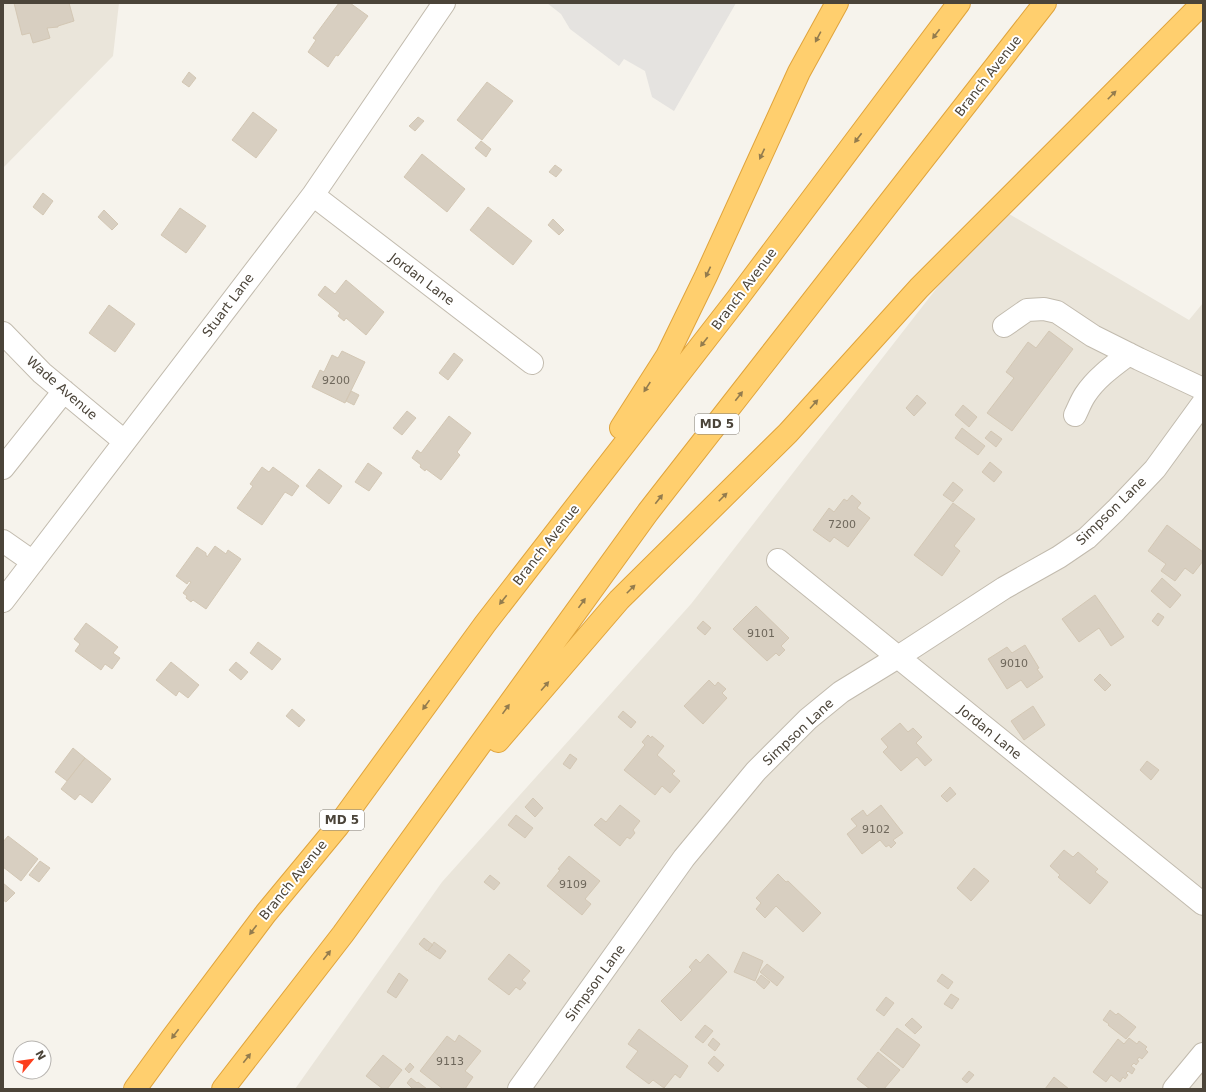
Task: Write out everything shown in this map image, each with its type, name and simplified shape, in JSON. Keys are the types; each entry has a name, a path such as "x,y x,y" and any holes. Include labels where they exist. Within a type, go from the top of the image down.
{"highway":[{"path":"545,547 667,356 706,276 799,72 837,3"},
{"name":"Branch Avenue","path":"135,1089 266,913 338,826 485,624 737,299 960,3"},
{"name":"Branch Avenue","path":"223,1089 343,934 648,512 1045,3"},
{"path":"401,854 619,600 788,433 919,288 1203,3"}],"street":[{"name":"Stuart Lane","path":"3,601 312,195 444,3"},
{"name":"Jordan Lane","path":"312,195 532,363"},
{"path":"1004,326 1027,310 1044,309 1057,312 1093,336 1203,389"},
{"name":"Wade Avenue","path":"3,333 42,374 124,442"},
{"path":"1075,415 1084,396 1094,384 1104,373 1129,354"},
{"path":"3,468 64,391"},
{"name":"Simpson Lane","path":"519,1089 684,858 756,771 808,719 842,692 1004,588 1059,557 1087,538 1155,469 1203,403"},
{"path":"3,541 33,562"},
{"name":"Jordan Lane","path":"778,560 1203,904"},
{"path":"1174,1089 1203,1054"}],"shaded area":[{"path":"3,3 119,3 113,56 3,168"},
{"path":"547,3 736,3 674,111 652,97 645,71 624,59 619,66 570,29 561,14"},
{"path":"999,208 1189,320 1203,303 1203,1089 295,1089 442,882 691,604"}],"building":[{"path":"14,3 69,3 74,21 58,27 47,28 50,38 33,43 30,33 22,35"},
{"path":"339,3 350,3 368,16 328,67 308,52 316,40 313,38"},
{"path":"189,72 196,78 189,87 182,82"},
{"path":"487,82 513,101 482,140 457,120"},
{"path":"253,112 277,130 256,158 232,140"},
{"path":"418,117 424,121 415,131 409,126"},
{"path":"481,141 491,149 486,157 475,148"},
{"path":"422,154 465,189 447,212 404,177"},
{"path":"555,165 562,170 556,177 549,172"},
{"path":"43,193 53,201 43,215 33,207"},
{"path":"488,207 532,241 513,265 470,230"},
{"path":"180,208 206,226 186,253 161,235"},
{"path":"104,210 118,224 112,230 98,217"},
{"path":"553,219 564,230 559,235 548,225"},
{"path":"346,280 384,312 366,335 346,318 344,321 338,316 340,313 318,295 325,286 335,294"},
{"path":"109,305 135,324 115,352 89,333"},
{"path":"1049,331 1073,349 1012,431 987,413 1014,378 1006,372 1028,342 1036,348"},
{"path":"342,351 365,362 345,403 312,387 320,370 324,372 332,355 338,358"},
{"path":"454,353 463,360 448,380 439,373"},
{"path":"351,391 359,395 354,405 346,401"},
{"path":"917,395 926,403 914,416 906,408"},
{"path":"963,405 977,417 969,427 955,415"},
{"path":"407,411 416,418 402,435 393,428"},
{"path":"449,416 471,433 457,452 460,455 441,480 426,469 425,471 420,467 421,465 412,458 417,450 421,453"},
{"path":"962,428 985,446 978,455 955,438"},
{"path":"991,431 1002,439 996,447 985,438"},
{"path":"990,462 1002,472 994,482 982,472"},
{"path":"368,463 382,473 369,491 355,482"},
{"path":"262,467 269,472 273,467 299,486 292,496 285,492 262,525 237,508 253,486 250,484"},
{"path":"319,469 342,486 329,504 306,486"},
{"path":"953,482 963,490 953,502 943,495"},
{"path":"852,495 861,503 857,508 870,518 848,547 834,537 830,542 813,530 829,508 834,512 844,499 847,501"},
{"path":"953,503 975,519 954,546 960,551 942,576 914,555"},
{"path":"1167,525 1203,552 1203,561 1193,574 1185,568 1175,581 1161,571 1166,564 1148,551"},
{"path":"215,546 226,554 228,550 241,559 206,609 193,600 191,602 186,598 187,596 183,593 191,582 189,581 187,584 176,576 197,547 206,553 207,557"},
{"path":"1162,578 1181,595 1170,608 1151,591"},
{"path":"1095,595 1124,637 1111,646 1099,628 1079,642 1062,619"},
{"path":"756,606 789,638 781,646 785,650 779,656 776,653 767,661 733,629"},
{"path":"1158,613 1164,617 1158,626 1152,621"},
{"path":"703,621 711,628 705,635 697,628"},
{"path":"86,623 118,647 113,653 120,658 112,669 105,664 101,670 75,651 80,644 74,639"},
{"path":"258,642 281,659 272,670 250,653"},
{"path":"1025,645 1039,668 1037,669 1043,677 1027,688 1021,680 1007,689 988,659 1007,647 1012,653"},
{"path":"171,662 199,685 188,698 179,691 176,696 156,680"},
{"path":"236,662 248,672 241,680 229,670"},
{"path":"1100,674 1111,685 1105,691 1094,680"},
{"path":"709,680 715,686 718,682 726,689 722,693 727,698 703,724 684,706"},
{"path":"1033,706 1045,725 1024,740 1011,721"},
{"path":"292,709 305,720 299,727 286,716"},
{"path":"623,711 636,722 631,728 618,717"},
{"path":"900,723 908,732 913,728 922,737 916,743 932,760 925,766 917,757 901,771 883,752 888,747 881,739"},
{"path":"648,735 651,738 652,736 664,746 657,755 675,771 672,774 680,781 670,793 662,786 655,795 624,770 645,745 642,742"},
{"path":"73,748 85,758 67,781 55,772"},
{"path":"570,754 577,759 570,769 563,764"},
{"path":"85,758 111,779 92,803 80,794 75,800 61,789"},
{"path":"1147,761 1159,770 1151,780 1140,770"},
{"path":"950,787 956,794 947,802 941,796"},
{"path":"533,798 543,808 535,817 525,807"},
{"path":"620,805 640,821 633,830 635,833 630,839 627,837 620,846 594,825 601,818 606,822"},
{"path":"881,805 903,833 893,840 896,843 891,848 889,845 886,847 880,840 862,854 847,834 857,826 851,819 863,810 867,816"},
{"path":"516,815 533,828 525,838 508,825"},
{"path":"8,836 38,859 21,881 3,867 3,842"},
{"path":"1064,850 1073,857 1078,852 1098,869 1095,872 1108,882 1090,904 1058,877 1060,875 1050,866"},
{"path":"569,856 600,881 585,899 591,904 582,915 547,886"},
{"path":"40,861 50,868 39,882 29,875"},
{"path":"974,868 989,881 971,901 957,888"},
{"path":"778,874 786,882 788,881 821,913 803,932 776,906 765,918 756,909 761,903 756,898"},
{"path":"490,875 500,883 494,890 484,882"},
{"path":"3,883 15,893 6,902 3,900"},
{"path":"424,938 433,945 427,951 419,944"},
{"path":"434,942 446,951 440,959 428,951"},
{"path":"743,952 763,961 755,981 734,972"},
{"path":"509,954 530,971 522,980 526,983 520,990 516,987 509,995 488,979"},
{"path":"708,954 727,972 681,1021 661,1001 692,970 689,967 696,959 700,963"},
{"path":"767,964 784,977 777,986 760,972"},
{"path":"399,973 408,980 396,998 387,992"},
{"path":"942,974 953,982 948,989 937,981"},
{"path":"761,975 770,982 764,989 756,982"},
{"path":"951,994 959,999 952,1009 944,1004"},
{"path":"886,997 894,1003 884,1016 876,1010"},
{"path":"1110,1010 1116,1015 1118,1013 1136,1027 1126,1039 1103,1020"},
{"path":"912,1018 922,1027 915,1034 905,1025"},
{"path":"705,1025 713,1031 703,1043 695,1037"},
{"path":"897,1028 920,1045 903,1068 880,1050"},
{"path":"639,1029 688,1066 680,1078 675,1074 664,1088 653,1080 649,1084 626,1067 638,1051 628,1044"},
{"path":"459,1035 481,1051 465,1071 473,1077 465,1089 443,1089 420,1071 447,1036 455,1042"},
{"path":"713,1038 720,1044 715,1051 708,1045"},
{"path":"1129,1038 1137,1044 1139,1041 1147,1047 1145,1049 1148,1052 1142,1059 1139,1057 1137,1060 1139,1061 1136,1065 1134,1063 1131,1066 1135,1069 1132,1074 1128,1071 1126,1073 1128,1075 1125,1079 1123,1077 1120,1082 1111,1075 1106,1082 1093,1072 1118,1039 1124,1044"},
{"path":"878,1052 900,1070 884,1089 870,1089 857,1079"},
{"path":"383,1055 402,1070 387,1089 383,1089 366,1076"},
{"path":"714,1056 724,1065 718,1072 708,1063"},
{"path":"410,1063 414,1067 409,1073 405,1069"},
{"path":"969,1071 974,1075 967,1083 962,1079"},
{"path":"1054,1077 1069,1089 1045,1089"},
{"path":"411,1078 427,1089 413,1089 407,1083"}]}
